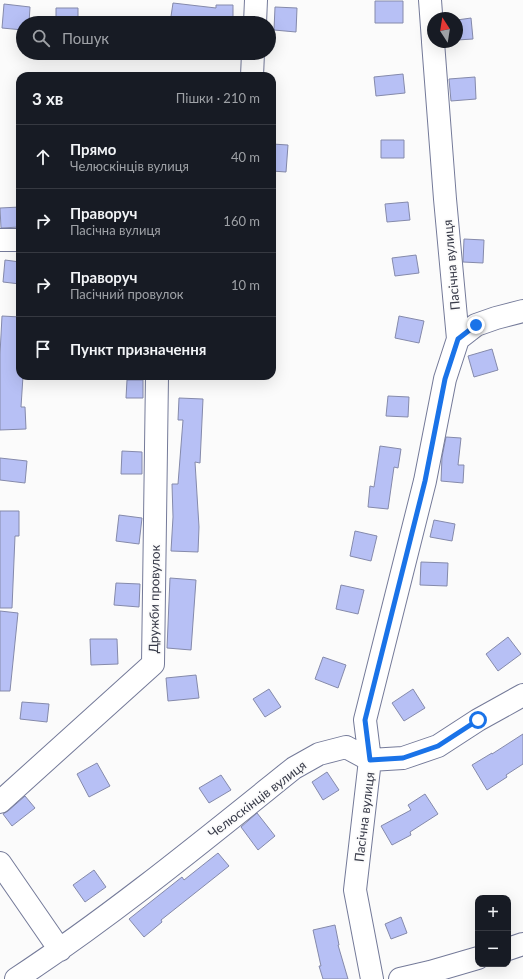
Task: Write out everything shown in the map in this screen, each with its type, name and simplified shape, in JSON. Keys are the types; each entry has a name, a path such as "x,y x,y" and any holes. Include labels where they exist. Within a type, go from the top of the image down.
{"street":[{"path":"255,16 256,0"},
{"name":"Пасічна вулиця","path":"430,0 431,12"},
{"name":"Пасічна вулиця","path":"372,979 355,890 370,760 365,720 425,481 445,379 458,339 445,199 434,48"},
{"path":"252,72 253,60"},
{"path":"0,240 16,240"},
{"path":"458,339 476,325 496,318 523,312"},
{"name":"Дружби провулок","path":"0,802 153,664 158,380"},
{"path":"370,760 403,758 438,746 478,720 523,694"},
{"name":"Челюскінців вулиця","path":"16,979 60,950 144,887 294,768 319,754 346,748 370,760"},
{"path":"0,863 60,950"},
{"path":"511,948 523,944"},
{"path":"400,979 475,959"}],"building":[{"path":"375,1 403,1 403,23 375,23"},
{"path":"173,3 216,8 216,5 233,5 233,16 171,16"},
{"path":"4,4 30,7 29,16 16,16 16,29 2,28"},
{"path":"275,7 297,8 296,32 276,30 276,16 275,16"},
{"path":"56,8 78,8 78,16 56,16"},
{"path":"471,18 473,39 463,40 463,19"},
{"path":"403,74 405,93 376,96 374,77"},
{"path":"475,77 476,99 451,101 449,79"},
{"path":"381,140 404,140 404,158 381,158"},
{"path":"276,144 288,145 286,172 276,171"},
{"path":"408,202 410,220 387,222 385,204"},
{"path":"16,207 16,227 1,228 0,208"},
{"path":"464,239 484,240 483,263 463,262"},
{"path":"416,255 419,273 395,276 392,258"},
{"path":"5,260 16,261 16,284 3,282"},
{"path":"2,316 16,317 16,380 23,380 21,407 25,407 26,429 0,430 0,354"},
{"path":"399,316 424,321 419,343 395,338"},
{"path":"492,349 498,370 474,377 468,356"},
{"path":"127,380 143,380 143,398 126,398"},
{"path":"388,396 409,397 408,417 386,416"},
{"path":"179,398 203,399 200,463 195,462 199,527 198,552 171,551 173,517 172,484 178,484 183,420 178,420"},
{"path":"446,437 461,438 458,465 464,465 463,483 441,481 442,457"},
{"path":"380,446 401,449 398,468 394,467 388,509 368,507 370,486 374,487"},
{"path":"122,451 142,452 142,474 121,474"},
{"path":"0,458 27,461 25,483 0,480"},
{"path":"0,511 19,511 19,536 15,536 12,608 0,608"},
{"path":"119,515 142,518 139,544 116,541"},
{"path":"434,520 455,524 452,541 430,537"},
{"path":"355,531 377,536 371,561 350,556"},
{"path":"421,562 448,563 447,586 420,585"},
{"path":"170,578 196,580 191,650 167,648"},
{"path":"116,583 140,584 139,607 114,605"},
{"path":"341,585 364,590 358,614 336,609"},
{"path":"0,611 18,613 10,691 0,691"},
{"path":"508,637 521,654 498,671 486,654"},
{"path":"90,639 117,639 118,664 91,665"},
{"path":"323,657 346,665 338,688 315,679"},
{"path":"196,675 199,698 168,701 166,678"},
{"path":"269,689 281,707 265,717 253,699"},
{"path":"413,689 425,708 404,721 392,703"},
{"path":"22,702 49,704 47,722 20,719"},
{"path":"523,734 523,764 487,790 472,765"},
{"path":"97,763 110,786 89,797 77,774"},
{"path":"327,772 339,790 323,800 312,782"},
{"path":"221,775 231,790 209,803 199,788"},
{"path":"425,794 438,814 410,832 411,835 392,845 381,826 411,810 408,805"},
{"path":"25,796 35,808 12,826 3,814"},
{"path":"257,813 275,836 258,850 241,827"},
{"path":"218,853 229,866 161,920 162,922 144,937 129,919 182,877 184,880"},
{"path":"94,870 106,887 85,902 73,885"},
{"path":"401,917 407,933 391,939 385,924"},
{"path":"335,925 338,945 348,979 323,979 319,966 321,966 313,930"}],"route":[{"path":"476,325 458,339 445,379 425,481 365,720 370,760 403,758 438,746 478,720"}]}
